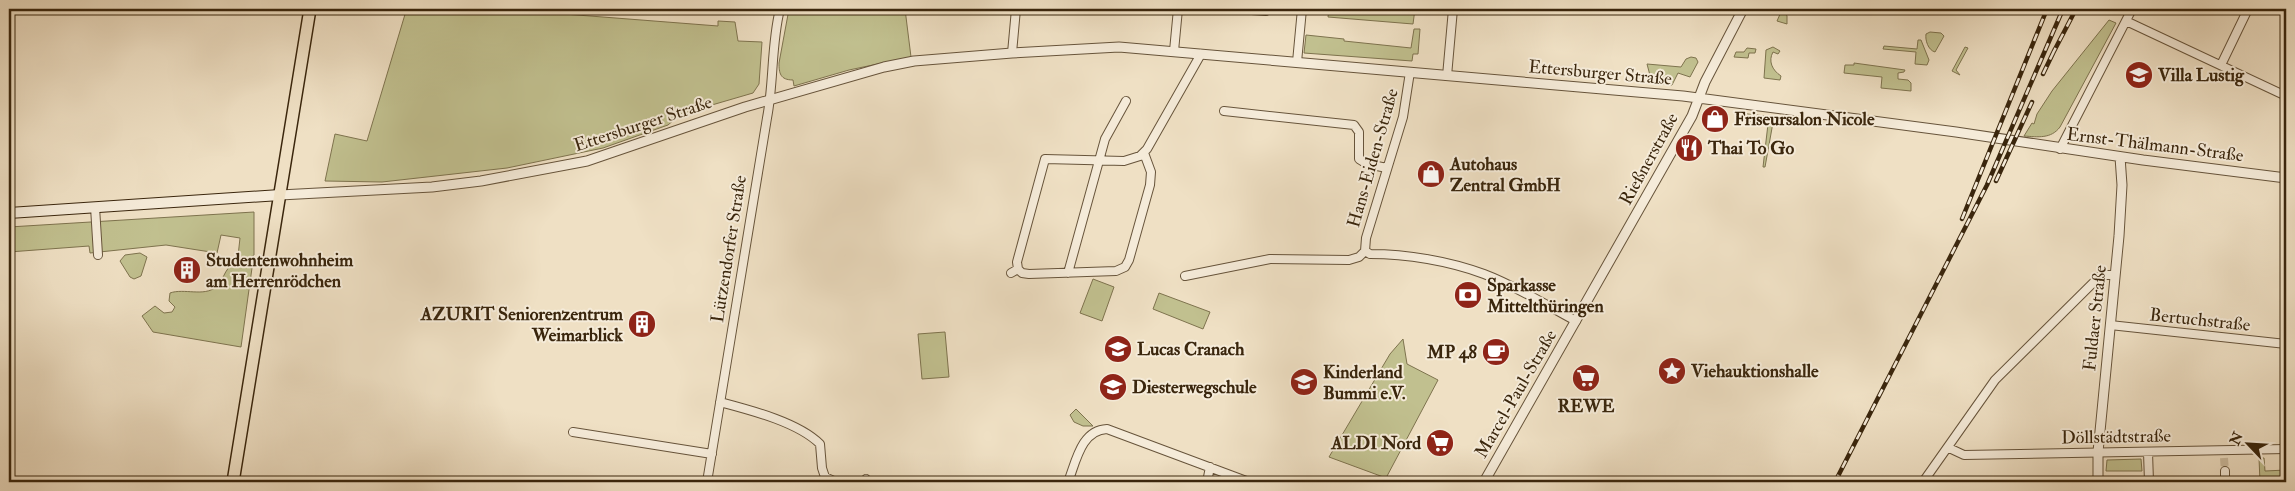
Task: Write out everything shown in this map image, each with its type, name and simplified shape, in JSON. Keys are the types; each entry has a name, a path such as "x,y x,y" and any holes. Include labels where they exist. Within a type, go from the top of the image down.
{"main road":[{"path":"233,482 310,9"},
{"path":"9,213 280,195"}],"street":[{"name":"Lützendorfer Straße","path":"707,482 769,100 773,53 780,9"},
{"path":"1012,52 1016,9"},
{"path":"1174,51 1178,9"},
{"path":"1236,9 1266,11"},
{"path":"1297,62 1302,9"},
{"path":"1447,76 1453,9"},
{"name":"Rießnerstraße","path":"1576,321 1692,116 1699,98 1744,9"},
{"path":"2060,149 2132,9"},
{"path":"2221,65 2248,9"},
{"path":"2126,21 2286,96"},
{"name":"Ettersburger Straße","path":"280,195 432,187 530,173 595,159 684,127 769,100 884,67 914,61 1012,52 1119,48 1174,51 1699,98 1956,132 2020,143"},
{"path":"1144,153 1151,172 1150,186 1128,264 1116,271 1029,274 1022,273 1018,269 1017,262 1046,159 1124,161 1144,153 1202,54"},
{"name":"Hans-Eiden-Straße","path":"1365,251 1366,238 1403,117 1410,72"},
{"path":"1068,273 1105,138 1126,101"},
{"path":"1224,111 1354,125 1359,132 1359,159 1367,164 1387,168"},
{"name":"Ernst-Thälmann-Straße","path":"2020,143 2286,178"},
{"name":"Fuldaer Straße","path":"2098,482 2098,452 2122,185 2120,157"},
{"path":"95,207 98,256"},
{"path":"1185,276 1270,259 1354,260 1365,251 1370,254 1446,263 1475,271 1512,287 1576,321"},
{"path":"1010,274 1018,269"},
{"path":"1923,482 1949,448 1985,393 2002,372 2101,275 2115,275"},
{"name":"Marcel-Paul-Straße","path":"1484,482 1576,321"},
{"name":"Bertuchstraße","path":"2110,325 2286,344"},
{"path":"720,402 764,416 810,434 820,444 822,468 825,477 836,482"},
{"path":"1068,482 1088,436 1101,430 1114,431 1249,482"},
{"path":"573,432 712,454"},
{"name":"Döllstädtstraße","path":"1949,448 1964,455 2098,452 2224,454 2286,447"},
{"path":"2148,452 2149,482"},
{"path":"1207,482 1210,467"},
{"path":"2225,471 2225,482"}],"shaded area":[{"path":"412,9 500,9 718,26 718,21 735,22 738,41 762,42 759,84 753,93 681,114 668,125 603,148 507,168 382,182 325,181 335,134 367,141 406,11"},
{"path":"789,9 905,9 911,57 849,70 794,86 793,80 785,79 781,75 779,67"},
{"path":"1329,9 1415,9 1413,24 1328,17"},
{"path":"1775,9 1784,9 1787,16 1787,24 1777,21 1781,12"},
{"path":"2109,20 2116,23 2060,127 2053,134 2039,137 2024,136 2032,123 2034,124 2037,114 2052,91"},
{"path":"1414,29 1420,29 1418,54 1413,54 1412,61 1304,53 1306,35 1411,48"},
{"path":"1930,32 1941,33 1944,36 1935,52 1930,49 1927,42 1926,34"},
{"path":"1918,40 1921,40 1929,60 1927,65 1915,64 1916,52 1883,49 1884,46 1917,49"},
{"path":"1773,47 1780,51 1778,54 1773,52 1771,62 1775,71 1781,76 1780,80 1764,78 1766,50"},
{"path":"1965,47 1968,48 1956,70 1960,75 1952,71"},
{"path":"1747,48 1756,49 1755,53 1749,53 1748,58 1734,57 1736,52 1744,52"},
{"path":"1696,58 1698,62 1690,77 1678,73 1672,85 1652,83 1647,64 1681,67 1686,59"},
{"path":"1854,63 1905,70 1898,73 1898,79 1908,80 1911,83 1911,91 1881,88 1882,77 1844,73 1845,65 1854,65"},
{"path":"1739,113 1774,117 1765,167 1763,167 1768,124 1738,120"},
{"path":"254,212 254,255 250,258 238,256 240,238 221,235 217,253 166,245 90,253 89,246 9,252 9,227"},
{"path":"140,253 147,257 141,276 134,279 130,277 120,261 125,255"},
{"path":"239,265 252,268 241,347 153,332 142,316 155,306 164,313 172,312 175,307 169,301 170,293 211,290 218,285 229,267"},
{"path":"1093,279 1114,287 1102,321 1080,313"},
{"path":"1159,293 1210,312 1203,329 1153,309"},
{"path":"945,332 949,377 922,379 918,334"},
{"path":"1403,339 1407,364 1438,380 1386,478 1329,457 1390,354"},
{"path":"1076,409 1093,426 1083,426 1074,422 1070,415"},
{"path":"2259,458 2264,458 2265,471 2286,470 2286,482 2260,482"},
{"path":"2141,459 2142,471 2106,471 2107,460"}],"tunnel":[{"path":"2224,458 2225,471"}],"railway":[{"path":"1962,219 2047,9"},
{"path":"1835,482 1987,185 2063,9"},
{"path":"2052,55 2076,9"},
{"path":"2043,74 2055,49"},
{"path":"1996,181 2032,102"}],"place":[{"name":"Villa Lustig","path":"2139,75"},
{"name":"Friseursalon Nicole","path":"1715,119"},
{"name":"Thai To Go","path":"1689,148"},
{"name":"Autohaus Zentral GmbH","path":"1431,174"},
{"name":"Studentenwohnheim am Herrenrödchen","path":"187,270"},
{"name":"Sparkasse Mittelthüringen","path":"1468,295"},
{"name":"AZURIT Seniorenzentrum Weimarblick","path":"642,324"},
{"name":"Lucas Cranach","path":"1118,349"},
{"name":"MP 48","path":"1496,352"},
{"name":"Viehauktionshalle","path":"1672,371"},
{"name":"REWE","path":"1586,378"},
{"name":"Kinderland Bummi e.V.","path":"1304,382"},
{"name":"Diesterwegschule","path":"1113,387"},
{"name":"ALDI Nord","path":"1440,443"}]}
